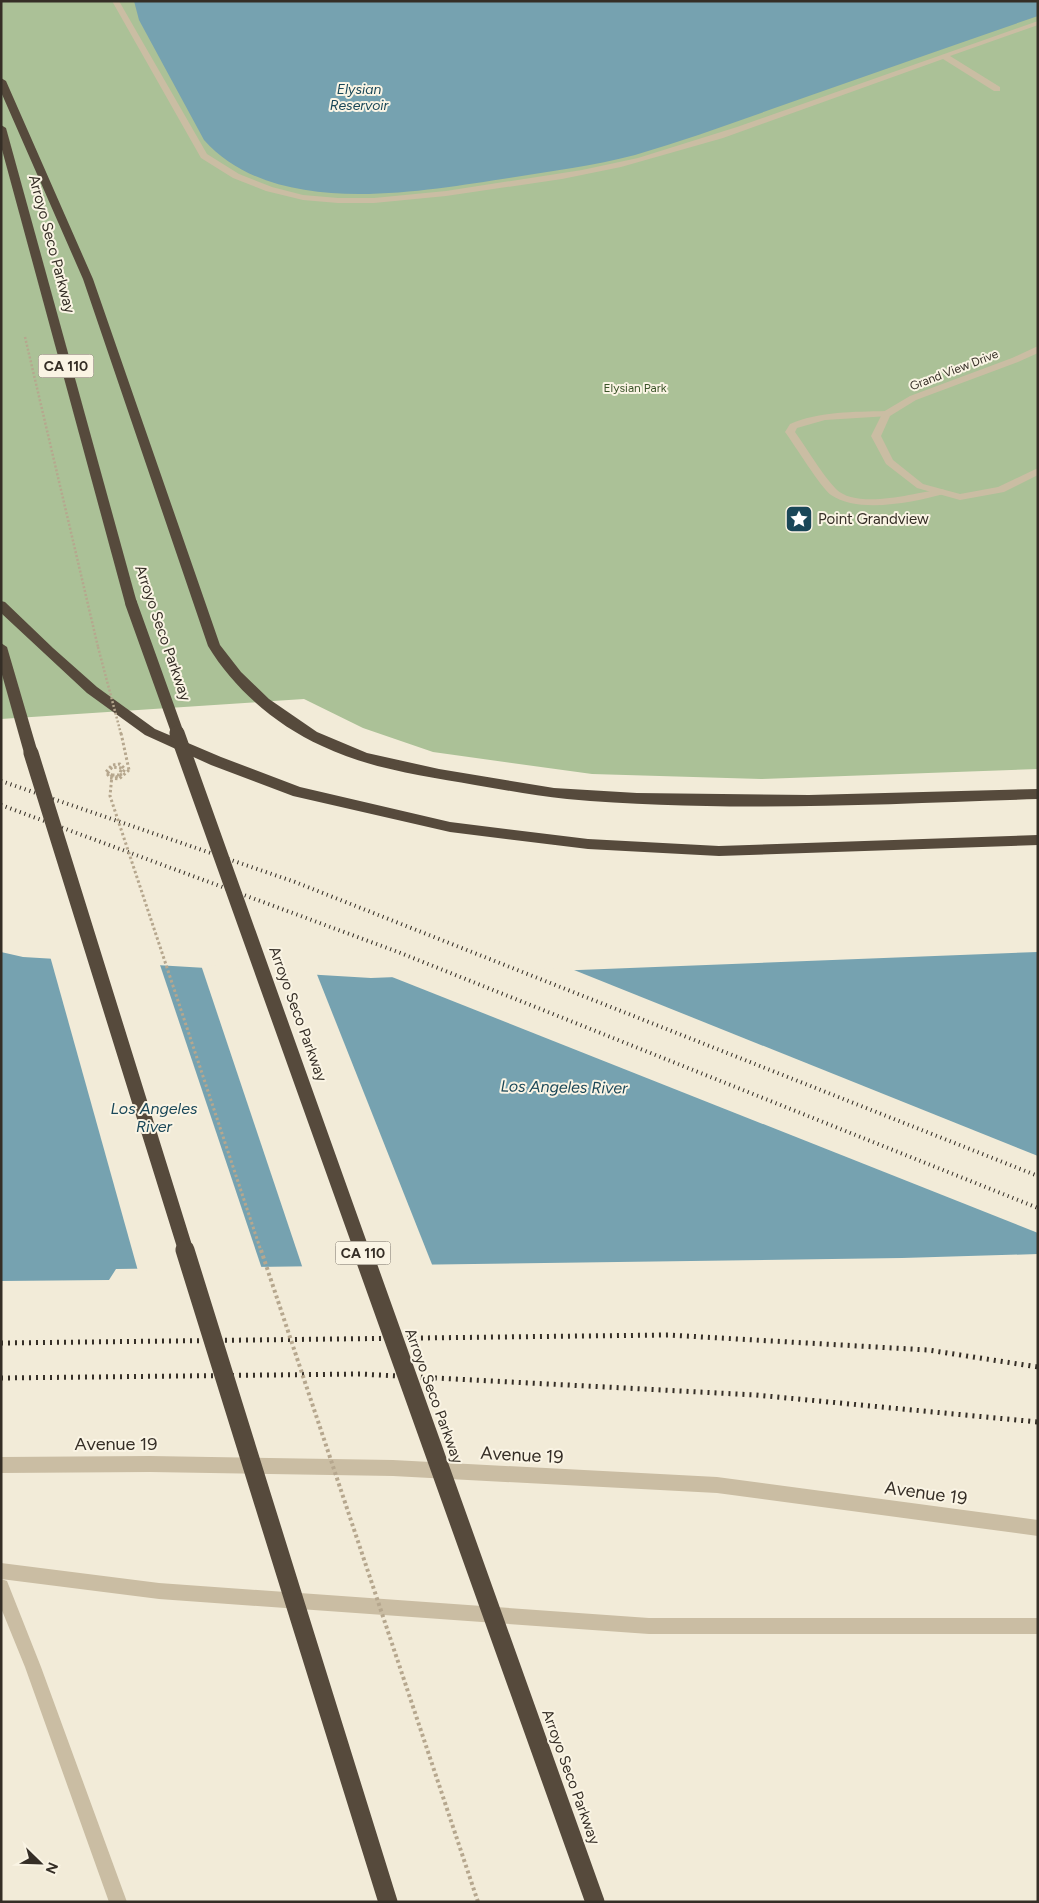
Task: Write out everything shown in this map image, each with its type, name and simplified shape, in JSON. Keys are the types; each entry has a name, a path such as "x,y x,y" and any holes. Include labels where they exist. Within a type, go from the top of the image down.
{"highway":[{"path":"1,81 88,279 214,646 228,667 255,694 292,723 328,744 375,760 428,772 578,795 689,801 1038,794"},
{"name":"Arroyo Seco Parkway","path":"1,128 131,603 596,1902"},
{"path":"1,605 48,651 92,690 150,732 216,761 298,792 450,827 588,844 719,851 1038,840"},
{"path":"1,647 31,753 388,1902"}],"street":[{"path":"114,1 204,156 244,181 277,191 325,201 380,202 408,200 589,172 642,160 726,134 1038,23"},
{"path":"944,56 997,89"},
{"name":"Grand View Drive","path":"886,414 913,398 1015,360 1038,349"},
{"path":"941,492 882,502 853,501 842,498 833,492 791,434 790,429 802,422 844,415 886,414 876,436 889,462 920,486 960,497 1001,490 1038,471"},
{"name":"Avenue 19","path":"1,1465 150,1464 393,1468 717,1485 1038,1528"},
{"path":"1,1571 159,1591 649,1626 1038,1626"},
{"path":"1,1587 36,1676 118,1902"}],"path":[{"path":"24,330 98,647 128,760 129,770 119,779 110,778 106,772 108,767 120,764 125,769 124,774 119,777 114,777 108,773 112,767 122,768 119,775 112,775 110,796 478,1902"}],"green space":[{"name":"Elysian Park","path":"1,1 1038,1 1038,769 761,779 592,774 433,752 363,728 304,699 1,719"}],"water":[{"name":"Elysian Reservoir","path":"134,1 1038,1 1038,16 678,142 635,155 572,168 472,184 391,193 349,194 307,190 269,181 234,165 204,140 139,20"},
{"name":"Los Angeles River","path":"1,952 23,957 371,978 1038,952 1038,1254 902,1258 116,1269 109,1280 1,1281"}],"pier":[{"path":"50,956 159,962 262,1269 138,1271"},
{"path":"201,965 316,972 433,1267 303,1269"},
{"path":"569,968 1038,1156 1038,1233 387,975"}],"railway":[{"path":"1,781 295,882 1038,1176"},
{"path":"1,805 398,952 1038,1208"},
{"path":"1,1343 668,1335 928,1350 1038,1367"},
{"path":"1,1378 360,1374 756,1395 1038,1422"}],"place":[{"name":"Point Grandview","path":"799,519"}]}
